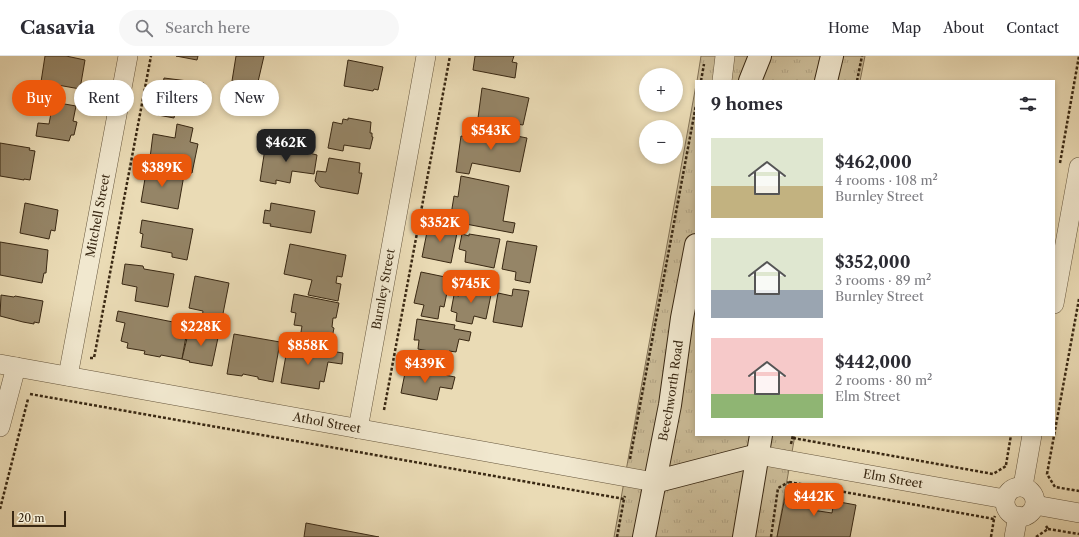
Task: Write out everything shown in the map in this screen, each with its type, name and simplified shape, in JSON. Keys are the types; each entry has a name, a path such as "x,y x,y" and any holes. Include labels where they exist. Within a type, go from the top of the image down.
{"main road":[{"path":"750,80 760,56"},
{"path":"826,80 832,56"},
{"name":"Beechworth Road","path":"644,537 670,405 682,318 695,250"},
{"path":"654,482 760,445 744,537"}],"street":[{"name":"Mitchell Street","path":"68,376 128,56"},
{"name":"Burnley Street","path":"358,429 426,56"},
{"path":"722,80 725,56"},
{"path":"1055,301 1071,259 1079,167"},
{"name":"Athol Street","path":"8,366 654,482"},
{"path":"0,427 8,366"},
{"path":"1023,486 1032,436"},
{"name":"Elm Street","path":"760,445 788,460 1005,499"},
{"path":"1018,486 1023,486 1030,490 1036,500 1030,514 1018,516 1008,511 1005,499 1010,490 1018,486"},
{"path":"1035,505 1079,513"},
{"path":"1014,537 1018,516"}],"path":[{"path":"72,354 94,358 151,56"},
{"path":"384,410 450,56"},
{"path":"857,80 862,56"},
{"path":"1060,164 1079,56"},
{"path":"701,80 704,62"},
{"path":"617,537 695,110"},
{"path":"1055,430 1079,299"},
{"path":"30,394 624,500"},
{"path":"1054,436 1047,474 1055,487 1079,491"},
{"path":"771,537 778,488 789,482 788,460 793,437 993,474 1006,466"},
{"path":"991,537 994,519"},
{"path":"1048,529 1079,534"}],"green space":[{"path":"701,56 865,56 860,80 697,80"},
{"path":"695,91 695,436 795,436 777,537 614,537 682,164 683,164"}],"building":[{"path":"45,56 66,56 85,60 82,80 74,80 74,88 66,86 66,80 41,80"},
{"path":"176,56 198,56 197,60"},
{"path":"236,56 264,56 258,80 232,80"},
{"path":"475,56 514,56 512,62 517,63 515,78 473,70"},
{"path":"348,60 383,67 378,90 374,89 373,91 344,86"},
{"path":"164,78 180,80 164,80"},
{"path":"482,88 529,98 523,125 478,118"},
{"path":"66,104 74,106 73,121 77,122 74,135 71,135 69,141 36,136 38,123 49,124 50,116 66,116"},
{"path":"163,116 174,116 174,118"},
{"path":"348,118 371,122 370,133 372,133 373,137 370,149 344,145 343,151 328,148 333,122 342,124 343,119 348,120"},
{"path":"177,124 193,128 190,142 198,144 192,173 171,169 172,163 150,158 153,134 175,138"},
{"path":"470,127 527,138 520,172 472,163 469,174 456,172 461,136 469,138"},
{"path":"266,142 305,148 305,152 317,155 314,174 292,171 290,183 276,180 276,184 260,181"},
{"path":"0,143 30,148 29,150 35,151 30,180 0,176"},
{"path":"329,158 360,163 359,173 362,173 358,194 320,187 315,181 317,171 326,172"},
{"path":"147,167 184,175 178,209 141,202"},
{"path":"461,176 509,186 503,221 515,223 513,233 450,221 454,196 458,197"},
{"path":"25,203 58,210 55,231 51,230 49,239 20,233"},
{"path":"271,203 315,211 311,233 270,226 271,224 263,223 265,210 270,211"},
{"path":"142,220 193,229 187,260 172,257 172,253 141,247 143,234 140,233"},
{"path":"440,221 456,225 454,233 457,233 451,263 422,257 428,227 439,229"},
{"path":"462,234 500,239 494,268 465,262 466,251 459,249"},
{"path":"507,241 537,246 530,283 515,280 516,272 502,269"},
{"path":"0,242 48,250 46,273 44,273 42,283 0,275"},
{"path":"290,244 346,255 342,277 337,276 336,283 341,284 338,301 308,295 312,280 284,274"},
{"path":"125,264 143,266 144,269 174,274 168,307 135,301 137,287 122,284"},
{"path":"421,272 450,278 444,307 440,306 438,319 421,316 424,305 414,303"},
{"path":"195,276 229,283 220,329 201,325 203,311 189,308"},
{"path":"461,284 492,290 486,319 474,316 472,324 456,321 457,313 451,311 454,295 459,296"},
{"path":"513,289 529,291 522,327 493,322 498,293 512,296"},
{"path":"294,294 339,303 336,318 333,318 332,327 334,328 331,343 300,338 302,326 294,325 296,313 291,312"},
{"path":"1,295 43,301 39,323 34,322 34,324 0,316"},
{"path":"118,311 188,325 182,359 161,355 160,357 144,354 145,351 127,348 128,343 121,341 125,323 116,321"},
{"path":"417,319 455,325 454,329 471,332 469,341 459,339 456,352 449,351 448,358 445,359 428,356 429,351 418,349 419,340 414,340"},
{"path":"196,329 219,333 212,366 189,362 190,361 182,359 188,334 194,335"},
{"path":"234,334 280,342 273,382 243,374 242,376 227,374"},
{"path":"288,344 343,353 342,364 328,362 324,382 320,381 319,389 281,383"},
{"path":"406,368 455,377 452,389 440,387 437,400 401,393"},
{"path":"795,487 815,490 812,510 832,513 834,501 856,505 850,537 777,537 786,492"},
{"path":"306,523 379,537 304,537"}]}
